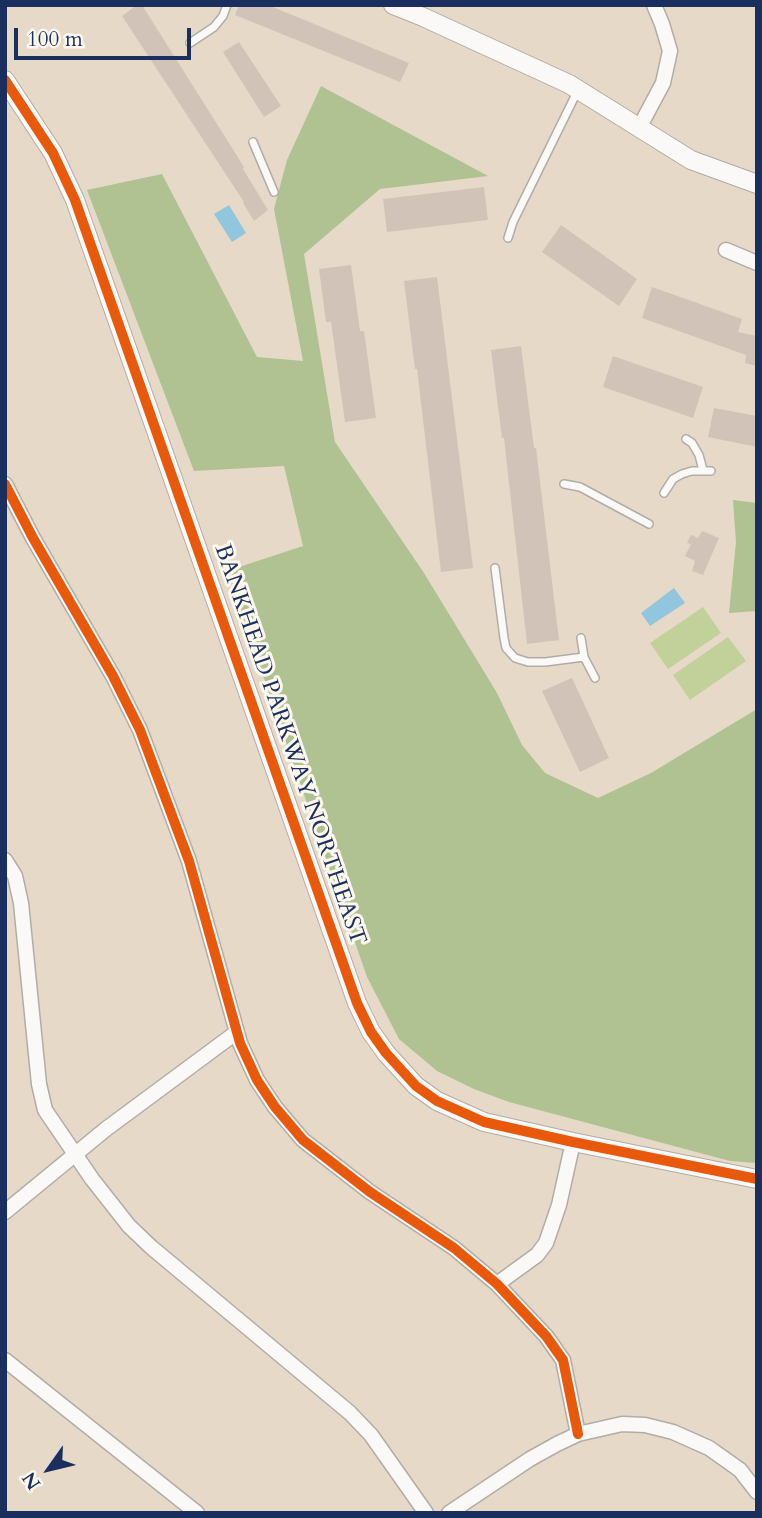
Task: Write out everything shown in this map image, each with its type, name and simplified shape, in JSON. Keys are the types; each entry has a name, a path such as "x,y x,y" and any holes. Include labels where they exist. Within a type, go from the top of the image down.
{"street":[{"path":"393,5 426,11 578,89 691,160 757,184"},
{"path":"639,128 663,83 670,51 663,24 654,5"},
{"name":"BANKHEAD PARKWAY NORTHEAST","path":"7,87 53,153 80,212 357,1003 371,1032 401,1072 437,1101 484,1122 757,1179"},
{"path":"726,250 757,263"},
{"path":"5,484 113,676 140,730 189,861 237,1032 257,1080 275,1107 303,1140 370,1192 453,1248 497,1284 557,1348 564,1360 578,1434"},
{"path":"5,860 15,876 21,903 39,1084 45,1110 129,1226 350,1413 371,1435 426,1513"},
{"path":"5,1212 75,1154 237,1032"},
{"path":"497,1284 537,1255 546,1243 559,1205 573,1142"},
{"path":"5,1360 197,1513"},
{"path":"449,1513 530,1459 578,1434 622,1424 645,1425 673,1432 709,1448 740,1470 757,1492"}],"lane":[{"path":"190,43 214,27 223,16 227,5"},
{"path":"508,238 513,222 578,89"},
{"path":"253,142 274,192"},
{"path":"664,493 673,479 682,474 707,471 692,443 687,439"},
{"path":"564,484 580,487 649,524"},
{"path":"495,568 506,648 515,658 528,662 545,662 584,657"},
{"path":"581,638 584,657 595,678"}],"green space":[{"path":"321,86 488,176 380,189 304,254 335,442 424,573 497,693 522,745 545,773 598,798 651,773 757,709 757,1163 730,1161 509,1102 474,1089 437,1071 399,1039 367,977 227,571 303,546 284,466 194,471 87,190 162,174 257,357 303,361 274,209 287,160"},
{"path":"733,500 757,503 757,611 729,613 736,542"},
{"path":"703,607 721,633 668,669 650,643"},
{"path":"728,637 746,661 690,700 673,675"}],"water":[{"path":"229,205 246,233 232,242 214,214"},
{"path":"674,588 685,603 650,626 641,613"}],"building":[{"path":"137,5 142,5 268,210 254,221 122,16"},
{"path":"239,5 268,5 409,63 400,82 235,15"},
{"path":"239,42 281,106 264,117 223,52"},
{"path":"484,187 488,220 387,232 383,199"},
{"path":"561,225 637,279 619,306 542,252"},
{"path":"351,265 360,331 364,331 376,418 345,422 331,322 326,322 319,269"},
{"path":"437,277 473,568 441,572 404,281"},
{"path":"652,287 742,319 738,332 757,336 757,366 745,363 746,355 642,318"},
{"path":"521,346 559,640 527,644 504,438 491,350"},
{"path":"613,356 703,387 693,418 603,387"},
{"path":"714,408 757,416 757,447 708,437"},
{"path":"702,531 719,538 703,575 692,571 695,561 685,556 691,544 687,543 691,535 698,538"},
{"path":"572,678 609,758 580,772 542,691"}],"cycle path":[{"path":"5,80 53,153 75,200 357,1003 371,1032 416,1086 437,1101 484,1122 757,1179"},
{"path":"5,484 113,676 140,730 189,861 240,1043 257,1080 275,1107 303,1140 370,1192 454,1248 497,1284 546,1336 563,1360 578,1434"}]}
